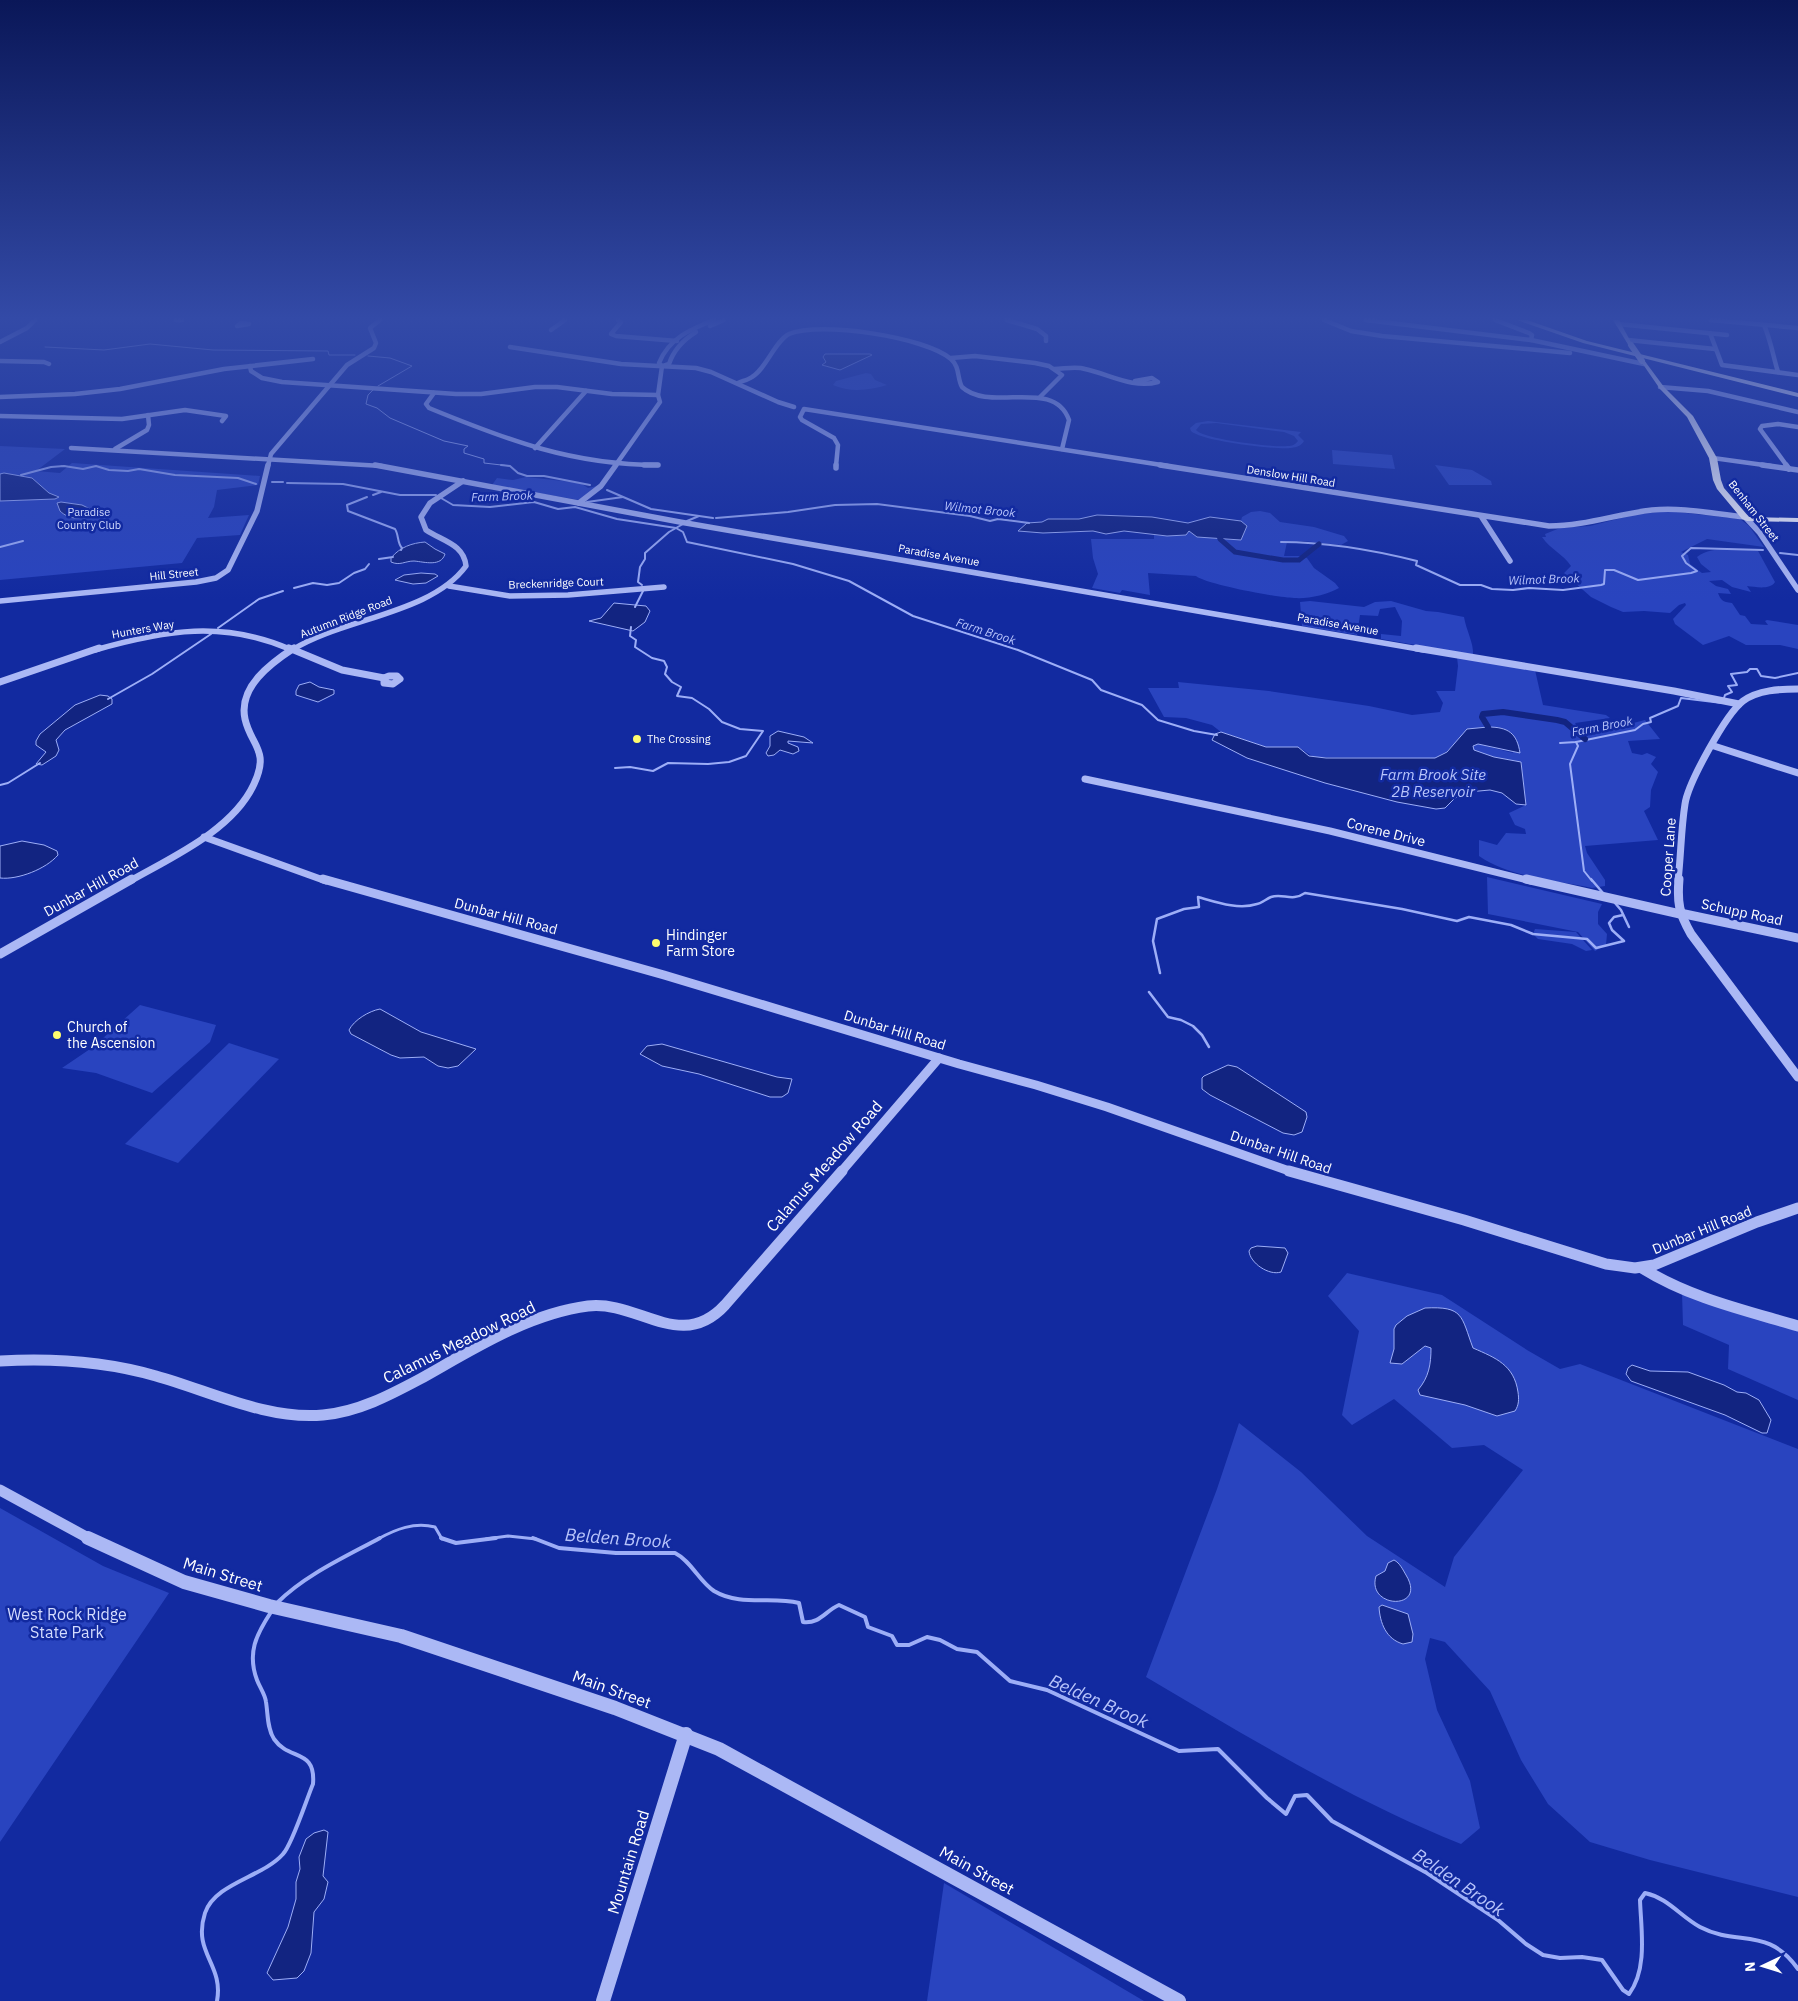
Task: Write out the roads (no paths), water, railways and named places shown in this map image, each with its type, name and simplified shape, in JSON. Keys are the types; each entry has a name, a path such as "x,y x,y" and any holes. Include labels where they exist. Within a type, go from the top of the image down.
{"main road":[{"name":"Benham Street","path":"1687,413 1714,458 1717,480 1721,489 1746,518"},
{"path":"1746,518 1798,520"}],"street":[{"path":"0,416 113,419 160,413"},
{"path":"208,413 226,416 222,421"},
{"path":"269,459 271,454 305,413"},
{"path":"442,413 506,439 557,454 616,464 658,465"},
{"path":"535,448 566,413"},
{"path":"579,503 598,489 654,413"},
{"name":"Denslow Hill Road","path":"802,413 800,417 802,420 834,438 838,445 836,468"},
{"name":"Denslow Hill Road","path":"826,413 1562,527 1589,525 1654,510 1687,510 1746,518"},
{"path":"1062,450 1069,421 1065,413"},
{"path":"115,450 147,430 150,425 148,415"},
{"path":"1788,468 1760,429 1762,426 1769,424 1798,427"},
{"name":"Paradise Avenue","path":"71,448 366,464 579,503 1551,672 1693,694 1739,704"},
{"path":"1714,458 1798,470"},
{"name":"Hill Street","path":"0,601 196,582 219,576 230,567 257,511 269,459"},
{"name":"Autumn Ridge Road","path":"204,837 233,812 252,787 260,758 256,742 246,722 245,701 252,686 264,670 292,650 319,636 422,599 449,586 465,569 464,554 454,545 432,535 426,530 421,517 430,503 463,481"},
{"path":"1481,516 1510,561"},
{"name":"Benham Street","path":"1746,518 1759,532 1798,590"},
{"name":"Breckenridge Court","path":"449,586 509,596 664,587"},
{"name":"Hunters Way","path":"0,682 72,656 122,641 168,633 209,631 242,633 267,639 292,650"},
{"path":"292,650 338,669 384,678"},
{"path":"1739,704 1768,691 1798,689"},
{"name":"Cooper Lane","path":"1739,704 1692,783 1684,803 1678,887 1680,913 1691,934 1798,1077"},
{"path":"1714,746 1798,773"},
{"name":"Corene Drive","path":"1085,779 1330,831 1501,874 1680,913"},
{"name":"Dunbar Hill Road","path":"0,954 154,868 204,837 333,883 664,974 938,1058 1068,1095 1312,1178 1464,1220 1606,1264 1626,1268 1642,1268 1668,1260 1736,1231 1798,1208"},
{"name":"Schupp Road","path":"1680,913 1798,938"},
{"name":"Calamus Meadow Road","path":"0,1361 71,1360 114,1365 259,1408 311,1416 338,1414 360,1408 393,1393 514,1330 543,1318 580,1307 611,1307 674,1326 697,1325 710,1319 728,1301 938,1058"},
{"path":"1787,1062 1798,1063"},
{"path":"1642,1268 1660,1281 1689,1292 1798,1326"},
{"name":"Main Street","path":"0,1490 60,1523 156,1571 209,1590 273,1607 401,1636 513,1672 686,1734 719,1748 1179,2001"},
{"name":"Mountain Road","path":"603,2001 686,1734"}],"water":[{"path":"0,474 32,478 49,493 59,497 55,499 0,501"},
{"path":"57,503 82,505 94,511 82,518 72,518 60,511"},
{"path":"1097,515 1152,517 1188,523 1210,517 1241,521 1247,526 1241,540 1197,537 1189,531 1186,535 1167,536 1124,531 1106,534 1093,531 1043,533 1018,531 1027,523 1042,522 1048,519 1079,519"},
{"path":"425,542 445,554 440,561 432,563 414,561 397,564 391,562 391,558 402,548 415,543"},
{"path":"421,573 438,576 426,583 413,584 395,580 404,575"},
{"path":"614,603 646,606 650,611 645,622 633,631 589,621 601,618"},
{"path":"310,682 319,687 334,690 334,694 318,702 296,695 299,685"},
{"path":"100,695 108,696 112,699 112,704 65,730 56,740 59,750 56,756 42,765 36,764 46,752 36,745 40,734 75,705"},
{"name":"Farm Brook Site 2B Reservoir","path":"1501,728 1510,732 1517,740 1520,753 1478,744 1473,746 1474,750 1494,757 1521,762 1526,805 1516,804 1502,793 1490,790 1468,792 1455,798 1445,808 1436,809 1397,802 1325,783 1247,758 1212,740 1215,734 1221,732 1266,747 1298,747 1309,756 1326,758 1435,758 1447,752 1467,729"},
{"path":"778,731 804,737 813,743 788,741 788,743 798,747 799,751 793,754 780,750 774,755 768,756 766,753 770,746 770,736"},
{"path":"22,841 44,845 57,851 58,855 39,869 15,877 0,878 0,846"},
{"path":"380,1009 421,1032 476,1049 458,1066 448,1068 438,1066 424,1057 400,1058 391,1055 351,1034 349,1030 358,1019"},
{"path":"662,1044 777,1077 792,1079 788,1093 782,1097 770,1097 699,1074 662,1066 640,1054 647,1046"},
{"path":"1228,1065 1237,1067 1306,1112 1307,1117 1302,1132 1294,1135 1283,1133 1202,1089 1202,1078 1204,1076"},
{"path":"1257,1246 1285,1248 1288,1253 1281,1272 1271,1272 1256,1264 1249,1251"},
{"path":"1425,1308 1454,1311 1463,1321 1473,1348 1496,1359 1508,1369 1513,1375 1518,1392 1518,1402 1515,1411 1497,1416 1465,1405 1420,1395 1418,1390 1429,1370 1431,1348 1425,1346 1402,1364 1390,1363 1394,1349 1394,1329 1396,1325 1407,1316"},
{"path":"1632,1365 1650,1371 1688,1372 1724,1385 1737,1392 1746,1393 1759,1400 1771,1420 1767,1433 1762,1433 1725,1415 1631,1381 1626,1374 1628,1368"},
{"path":"1394,1560 1406,1575 1411,1587 1409,1595 1404,1600 1387,1600 1380,1595 1375,1587 1376,1576 1385,1571 1388,1563"},
{"path":"1382,1605 1408,1614 1413,1634 1412,1642 1403,1644 1397,1642 1388,1634 1381,1619 1379,1607"},
{"path":"324,1830 328,1832 323,1876 328,1882 324,1899 314,1912 311,1953 304,1971 297,1978 273,1980 267,1973 288,1927 296,1899 296,1882 300,1869 299,1857 306,1839 314,1833"}],"waterway":[{"name":"Wilmot Brook","path":"384,413 390,418 444,441 468,446 464,449 464,453 484,459 484,463 510,466"},
{"name":"Wilmot Brook","path":"501,465 510,466"},
{"path":"21,475 51,467 64,466"},
{"path":"64,466 83,469 96,466 109,470 128,471 139,469 175,475 238,478 256,484"},
{"name":"Wilmot Brook","path":"510,466 518,473 527,476 544,476 590,485"},
{"path":"272,482 283,482"},
{"path":"287,483 343,484 400,495 436,495"},
{"name":"Wilmot Brook","path":"607,490 651,509 713,518"},
{"path":"373,495 381,492"},
{"path":"367,497 347,505 348,511 395,529 402,548 401,550"},
{"path":"587,502 623,497"},
{"name":"Farm Brook","path":"441,498 453,505 490,507 534,502 558,509 575,507 617,519 676,528"},
{"name":"Wilmot Brook","path":"716,518 788,512 835,505 877,504 970,516 990,521 998,519 1029,523"},
{"name":"Wilmot Brook","path":"687,521 699,516"},
{"name":"Farm Brook","path":"676,528 683,524"},
{"path":"642,585 638,582 640,567 645,559 645,553 676,528"},
{"name":"Farm Brook","path":"676,528 683,532 687,542 793,564 849,581 913,616 1018,650 1092,680 1101,690 1142,705 1158,720 1194,731 1217,735"},
{"path":"1218,533 1220,539 1235,552 1283,560 1299,560 1319,544"},
{"path":"0,547 23,541"},
{"name":"Wilmot Brook","path":"1281,542 1333,545 1384,553 1417,561 1416,565 1460,585 1481,585 1492,589 1513,590 1529,588 1563,590 1601,585 1604,584 1605,570 1614,570 1638,580 1691,573 1697,571 1686,563 1682,556 1691,548 1763,550"},
{"name":"Wilmot Brook","path":"1780,553 1798,555"},
{"path":"379,559 393,557"},
{"path":"294,588 313,583 327,585 339,583 354,573 365,569 369,564"},
{"path":"218,628 259,599 283,591"},
{"path":"635,607 643,591"},
{"path":"615,768 630,767 653,771 668,763 708,764 729,762 746,756 763,731 740,729 722,722 709,709 692,698 677,696 681,687 672,682 665,674 667,667 664,661 652,658 635,647 636,640 630,636 631,627"},
{"path":"108,699 152,674 211,634"},
{"path":"1724,698 1725,695 1732,692 1728,686 1737,685 1731,674 1747,672 1750,669 1757,669 1761,676 1775,678 1798,673"},
{"name":"Farm Brook","path":"1576,742 1635,730 1643,724 1651,722 1650,718 1678,706 1681,698 1722,703"},
{"path":"1488,727 1482,717 1483,714 1503,712 1565,722 1585,739"},
{"name":"Farm Brook","path":"1560,743 1576,742"},
{"path":"1576,742 1578,746 1570,764 1584,871 1592,881"},
{"path":"0,785 8,783 40,763"},
{"path":"1591,879 1603,893"},
{"path":"1160,973 1153,941 1157,919 1184,909 1199,907 1198,897 1227,905 1250,906 1275,896 1296,897 1305,893 1402,909 1457,921 1469,917 1511,925 1533,934 1587,939 1596,948 1624,941 1612,930 1609,923 1614,917 1623,915"},
{"path":"1615,903 1621,910 1629,927"},
{"path":"1149,992 1168,1017 1181,1020 1193,1026 1202,1035 1209,1047"},
{"name":"Belden Brook","path":"380,1538 398,1529 420,1525 435,1527 442,1538"},
{"name":"Belden Brook","path":"486,1539 508,1536 535,1539"},
{"name":"Belden Brook","path":"277,1603 313,1575 380,1538"},
{"name":"Belden Brook","path":"442,1538 456,1543 496,1538"},
{"name":"Belden Brook","path":"535,1539 559,1548 616,1553 675,1553 686,1561 709,1587 724,1596 745,1600 778,1600 799,1603 803,1622 814,1621 839,1605 865,1617 868,1627 892,1636 897,1645 909,1645 927,1637 940,1640 957,1649 977,1652 1010,1681 1047,1690 1179,1751 1218,1749 1267,1798 1286,1814 1295,1796 1307,1795 1332,1821 1427,1873 1498,1920 1526,1944 1543,1955 1560,1958 1582,1957 1602,1960 1623,1990 1629,1994 1635,1984 1641,1961 1640,1900 1645,1893 1667,1903 1693,1923 1714,1933 1752,1939 1775,1947 1787,1956 1798,1969"},
{"name":"Belden Brook","path":"217,2001 218,1988 216,1977 202,1938 205,1913 210,1903 219,1894 264,1869 283,1854 295,1832 313,1784 313,1773 306,1760 280,1746 274,1739 269,1726 264,1694 254,1670 253,1653 257,1637 271,1612"}],"place":[{"name":"The Crossing","path":"637,739"},
{"name":"Hindinger Farm Store","path":"656,943"},
{"name":"Church of the Ascension","path":"57,1035"}],"park label":[{"name":"Paradise Country Club","path":"89,518"},
{"name":"West Rock Ridge State Park","path":"67,1623"}]}
